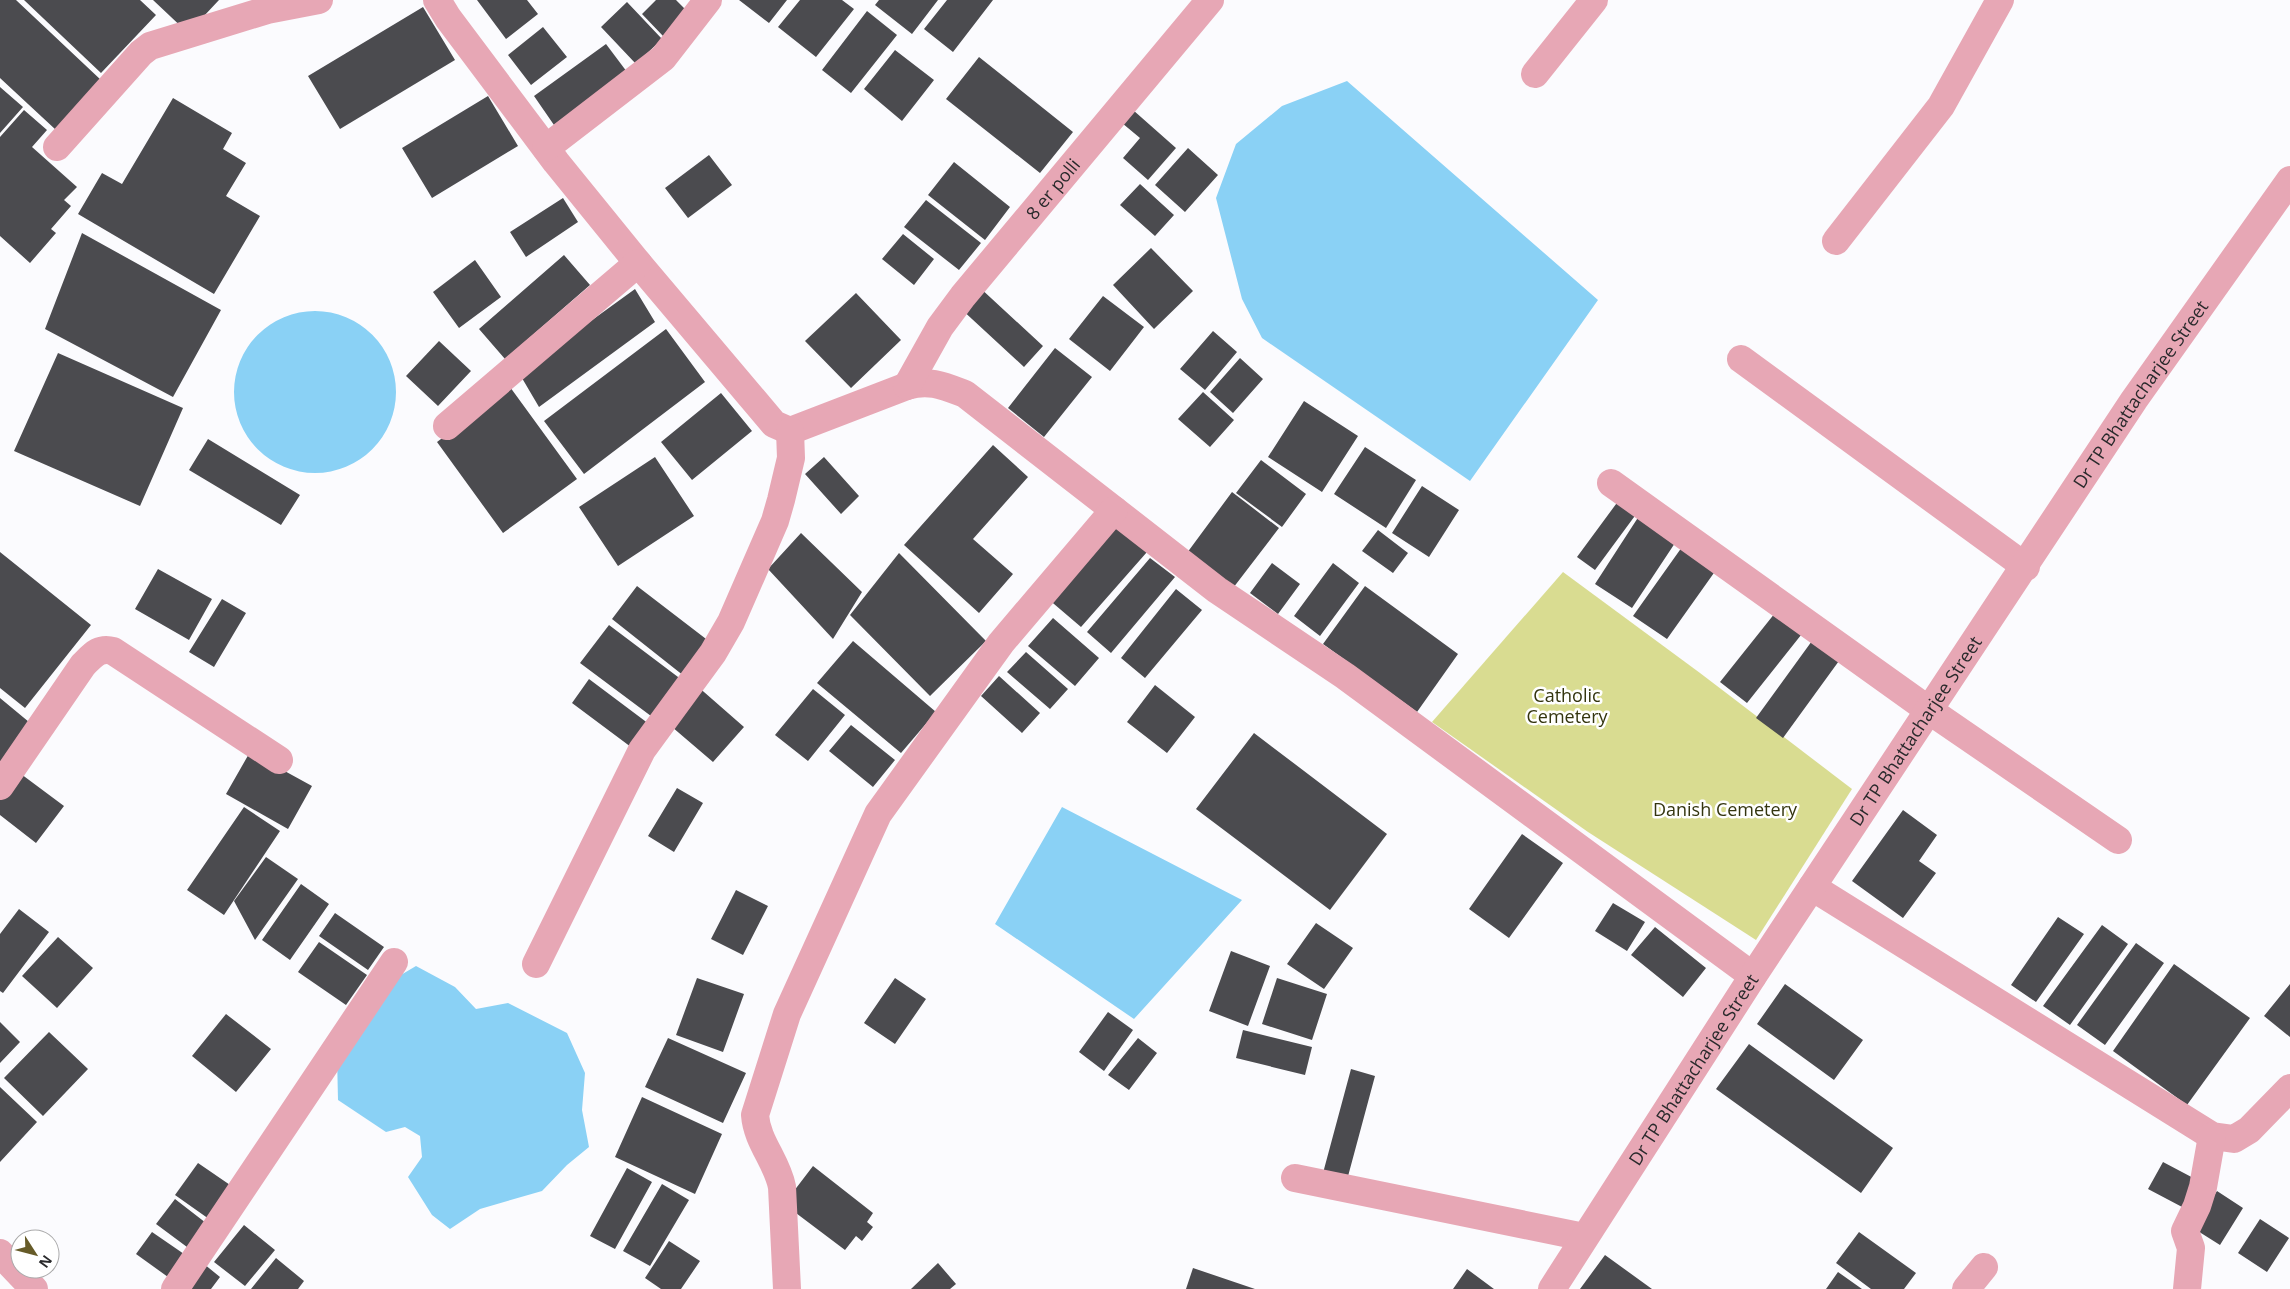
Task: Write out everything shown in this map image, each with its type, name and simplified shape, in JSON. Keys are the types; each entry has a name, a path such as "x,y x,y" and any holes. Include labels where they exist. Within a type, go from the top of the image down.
{"street":[{"path":"57,147 141,52 150,46 267,10 319,0"},
{"path":"437,0 448,18 546,148 638,263 774,424 790,431 908,386 926,382 939,384 965,394 1225,595 1345,676 1753,976"},
{"path":"546,148 664,58 708,0"},
{"name":"8 er polli","path":"908,386 940,327 963,296 1210,0"},
{"path":"1535,74 1594,0"},
{"path":"1836,241 1941,106 2000,0"},
{"name":"Dr TP Bhattacharjee Street","path":"1552,1289 1753,976 2026,567 2134,400 2290,180"},
{"path":"447,426 638,263"},
{"path":"1741,359 2026,567"},
{"path":"536,964 642,750 713,653 731,622 772,529 781,500 791,458 790,431"},
{"path":"1611,483 1930,711 2118,840"},
{"path":"787,1289 782,1187 779,1173 756,1127 755,1115 787,1014 878,814 1001,643 1114,510"},
{"path":"0,786 84,665 95,652 106,649 113,651 279,760"},
{"path":"1812,887 2212,1136 2234,1139 2249,1130 2290,1088"},
{"path":"175,1289 394,962"},
{"path":"2187,1289 2191,1248 2185,1231 2197,1206 2203,1186 2212,1136"},
{"path":"1295,1178 1584,1237"},
{"path":"0,1253 34,1289"},
{"path":"1966,1289 1984,1267"}],"green space":[{"path":"1563,572 1852,789 1756,940 1588,832 1432,722"}],"water":[{"path":"1347,81 1598,300 1470,481 1262,338 1242,299 1216,198 1236,144 1282,106"},
{"path":"323,311 339,314 353,320 378,341 387,354 393,368 396,392 395,408 387,430 366,455 353,464 339,470 307,473 291,470 277,464 252,443 243,430 237,416 234,384 237,368 243,354 264,329 277,320 291,314"},
{"path":"1062,807 1242,900 1134,1019 995,924"},
{"path":"416,966 455,987 476,1009 508,1003 567,1033 585,1073 582,1110 589,1147 567,1165 542,1191 480,1209 450,1229 432,1215 408,1177 422,1157 420,1136 405,1127 386,1132 338,1100 337,1056 389,982"}],"building":[{"path":"0,0 16,0 102,81 56,130 0,78"},
{"path":"24,0 140,0 156,15 101,73"},
{"path":"153,0 219,0 188,33"},
{"path":"477,0 527,0 538,14 506,39"},
{"path":"656,0 676,0 688,12 663,36 642,14"},
{"path":"739,0 787,0 769,23"},
{"path":"800,0 842,0 854,9 816,57 778,27"},
{"path":"879,0 938,0 912,34 875,5"},
{"path":"947,0 993,0 953,52 924,29"},
{"path":"627,2 662,39 636,64 601,27"},
{"path":"423,7 455,60 340,129 308,76"},
{"path":"867,11 897,35 851,93 822,70"},
{"path":"543,27 567,57 531,85 508,55"},
{"path":"606,44 627,72 554,125 534,96"},
{"path":"895,50 934,80 902,121 864,89"},
{"path":"979,57 1073,132 1040,173 946,99"},
{"path":"0,87 23,107 0,133"},
{"path":"488,96 518,146 432,198 402,148"},
{"path":"173,98 232,133 223,149 246,163 226,196 260,216 214,294 78,214 102,173 122,184"},
{"path":"24,110 47,130 32,147 77,187 64,200 71,206 51,229 56,233 30,263 0,236 0,137"},
{"path":"1133,110 1176,148 1148,180 1123,158 1140,138 1122,123"},
{"path":"1188,148 1218,175 1185,212 1155,185"},
{"path":"709,155 732,185 688,218 665,188"},
{"path":"954,162 1010,207 985,240 928,195"},
{"path":"1140,184 1174,215 1155,236 1120,205"},
{"path":"563,198 578,222 526,257 510,232"},
{"path":"926,200 981,243 959,270 904,227"},
{"path":"82,233 221,310 173,397 45,329"},
{"path":"903,234 934,259 914,285 882,259"},
{"path":"1151,248 1193,291 1154,329 1113,285"},
{"path":"564,255 590,285 505,359 479,329"},
{"path":"475,260 501,297 459,328 433,292"},
{"path":"978,286 1043,346 1024,367 959,307"},
{"path":"635,289 655,322 539,407 519,373"},
{"path":"856,293 901,340 851,388 805,341"},
{"path":"1103,296 1144,327 1110,371 1069,339"},
{"path":"666,329 705,382 584,474 544,421"},
{"path":"1213,331 1237,352 1205,390 1180,369"},
{"path":"439,341 471,371 438,406 406,376"},
{"path":"1055,348 1092,377 1044,437 1008,408"},
{"path":"58,353 183,408 140,506 14,451"},
{"path":"1240,358 1263,379 1233,413 1210,392"},
{"path":"510,387 577,479 503,533 437,442"},
{"path":"1203,392 1234,420 1210,447 1178,419"},
{"path":"721,393 752,431 692,480 661,442"},
{"path":"1304,401 1358,436 1322,492 1268,457"},
{"path":"208,439 300,495 281,525 189,470"},
{"path":"993,445 1028,477 973,539 1013,574 979,613 904,545"},
{"path":"1365,447 1416,480 1386,528 1334,494"},
{"path":"655,457 694,516 618,566 579,507"},
{"path":"824,457 859,496 841,514 805,474"},
{"path":"1261,460 1306,494 1282,527 1236,493"},
{"path":"1422,486 1459,510 1429,557 1392,533"},
{"path":"1232,492 1279,528 1230,592 1184,557"},
{"path":"1619,500 1637,513 1595,570 1577,557"},
{"path":"1639,516 1677,540 1632,608 1595,584"},
{"path":"1112,523 1147,552 1081,627 1047,598"},
{"path":"1378,530 1408,553 1393,573 1362,551"},
{"path":"801,533 862,592 833,639 768,569"},
{"path":"1682,547 1716,570 1667,639 1633,616"},
{"path":"0,552 91,625 25,708 0,688"},
{"path":"899,553 986,641 930,696 850,615"},
{"path":"1150,558 1175,577 1111,653 1087,632"},
{"path":"1272,563 1300,584 1278,614 1250,593"},
{"path":"1333,563 1359,583 1320,636 1294,616"},
{"path":"158,569 212,599 189,640 135,609"},
{"path":"637,586 710,642 684,676 612,619"},
{"path":"1365,586 1458,654 1417,712 1323,644"},
{"path":"1176,589 1202,610 1145,678 1121,658"},
{"path":"222,599 246,613 214,667 189,652"},
{"path":"1779,608 1805,630 1747,703 1720,682"},
{"path":"1053,618 1099,658 1075,686 1028,646"},
{"path":"609,625 682,680 655,719 580,663"},
{"path":"1817,634 1844,654 1783,738 1756,718"},
{"path":"853,641 936,712 901,753 817,683"},
{"path":"1026,652 1068,689 1050,709 1007,672"},
{"path":"999,676 1040,713 1022,733 981,696"},
{"path":"589,679 653,727 635,750 572,703"},
{"path":"696,685 744,727 713,762 665,721"},
{"path":"1155,685 1195,717 1167,753 1127,722"},
{"path":"813,689 845,715 808,761 775,735"},
{"path":"0,698 35,727 0,771"},
{"path":"851,725 895,760 873,787 829,751"},
{"path":"1254,733 1387,834 1330,910 1196,809"},
{"path":"250,752 312,786 288,829 226,794"},
{"path":"21,774 64,806 36,843 0,815 0,800"},
{"path":"677,788 703,803 674,852 648,836"},
{"path":"244,807 280,831 224,915 187,890"},
{"path":"1903,810 1937,835 1919,861 1936,873 1903,918 1852,881"},
{"path":"1522,834 1563,863 1509,938 1469,909"},
{"path":"266,857 298,879 255,940 234,901"},
{"path":"301,884 329,904 290,960 262,940"},
{"path":"736,890 768,906 743,955 711,939"},
{"path":"1613,903 1645,922 1627,951 1595,931"},
{"path":"19,909 49,932 3,993 0,991 0,934"},
{"path":"335,913 384,947 368,970 319,936"},
{"path":"2058,917 2084,934 2036,1002 2011,985"},
{"path":"1316,923 1353,948 1324,989 1287,964"},
{"path":"2102,925 2128,944 2070,1025 2043,1006"},
{"path":"1655,927 1706,968 1683,997 1631,955"},
{"path":"58,937 93,968 57,1008 22,976"},
{"path":"319,942 367,975 346,1005 298,972"},
{"path":"2136,943 2164,963 2105,1045 2077,1025"},
{"path":"1231,951 1270,966 1248,1026 1209,1011"},
{"path":"2174,964 2250,1018 2187,1105 2113,1051"},
{"path":"697,978 744,994 723,1052 676,1035"},
{"path":"895,978 926,999 895,1044 864,1023"},
{"path":"1277,978 1327,994 1312,1040 1262,1024"},
{"path":"1785,984 1863,1040 1834,1080 1757,1024"},
{"path":"2290,984 2290,1037 2264,1016"},
{"path":"1108,1012 1133,1030 1104,1071 1079,1052"},
{"path":"226,1014 271,1049 236,1092 192,1056"},
{"path":"0,1022 20,1042 0,1063"},
{"path":"1243,1030 1312,1047 1305,1075 1236,1058"},
{"path":"49,1032 88,1069 43,1116 4,1078"},
{"path":"668,1038 746,1073 723,1123 645,1087"},
{"path":"1138,1038 1157,1053 1129,1090 1108,1075"},
{"path":"1749,1044 1893,1148 1861,1193 1716,1089"},
{"path":"1351,1069 1375,1076 1347,1180 1323,1173"},
{"path":"0,1087 37,1122 0,1162"},
{"path":"642,1097 722,1134 695,1194 615,1157"},
{"path":"2163,1162 2199,1181 2184,1208 2148,1189"},
{"path":"198,1163 233,1187 209,1219 175,1195"},
{"path":"813,1166 873,1213 867,1222 873,1227 862,1241 856,1236 845,1250 784,1204"},
{"path":"627,1168 652,1182 615,1249 590,1236"},
{"path":"662,1184 689,1200 650,1266 623,1251"},
{"path":"2217,1191 2243,1208 2220,1245 2193,1228"},
{"path":"175,1199 206,1223 187,1247 156,1224"},
{"path":"2260,1219 2289,1238 2267,1272 2238,1253"},
{"path":"244,1225 275,1250 245,1286 214,1262"},
{"path":"152,1232 184,1254 168,1277 136,1254"},
{"path":"1859,1232 1916,1273 1904,1289 1871,1289 1836,1263"},
{"path":"669,1241 700,1261 681,1289 661,1289 645,1278"},
{"path":"1605,1255 1652,1289 1580,1289"},
{"path":"276,1258 304,1281 298,1289 251,1289"},
{"path":"938,1263 956,1284 950,1289 911,1289"},
{"path":"204,1264 220,1277 211,1289 186,1289"},
{"path":"1193,1268 1255,1289 1186,1289"},
{"path":"1467,1269 1494,1289 1453,1289"},
{"path":"1838,1272 1862,1289 1826,1289"}],"park label":[{"name":"Catholic Cemetery","path":"1567,705"},
{"name":"Danish Cemetery","path":"1725,809"}]}
